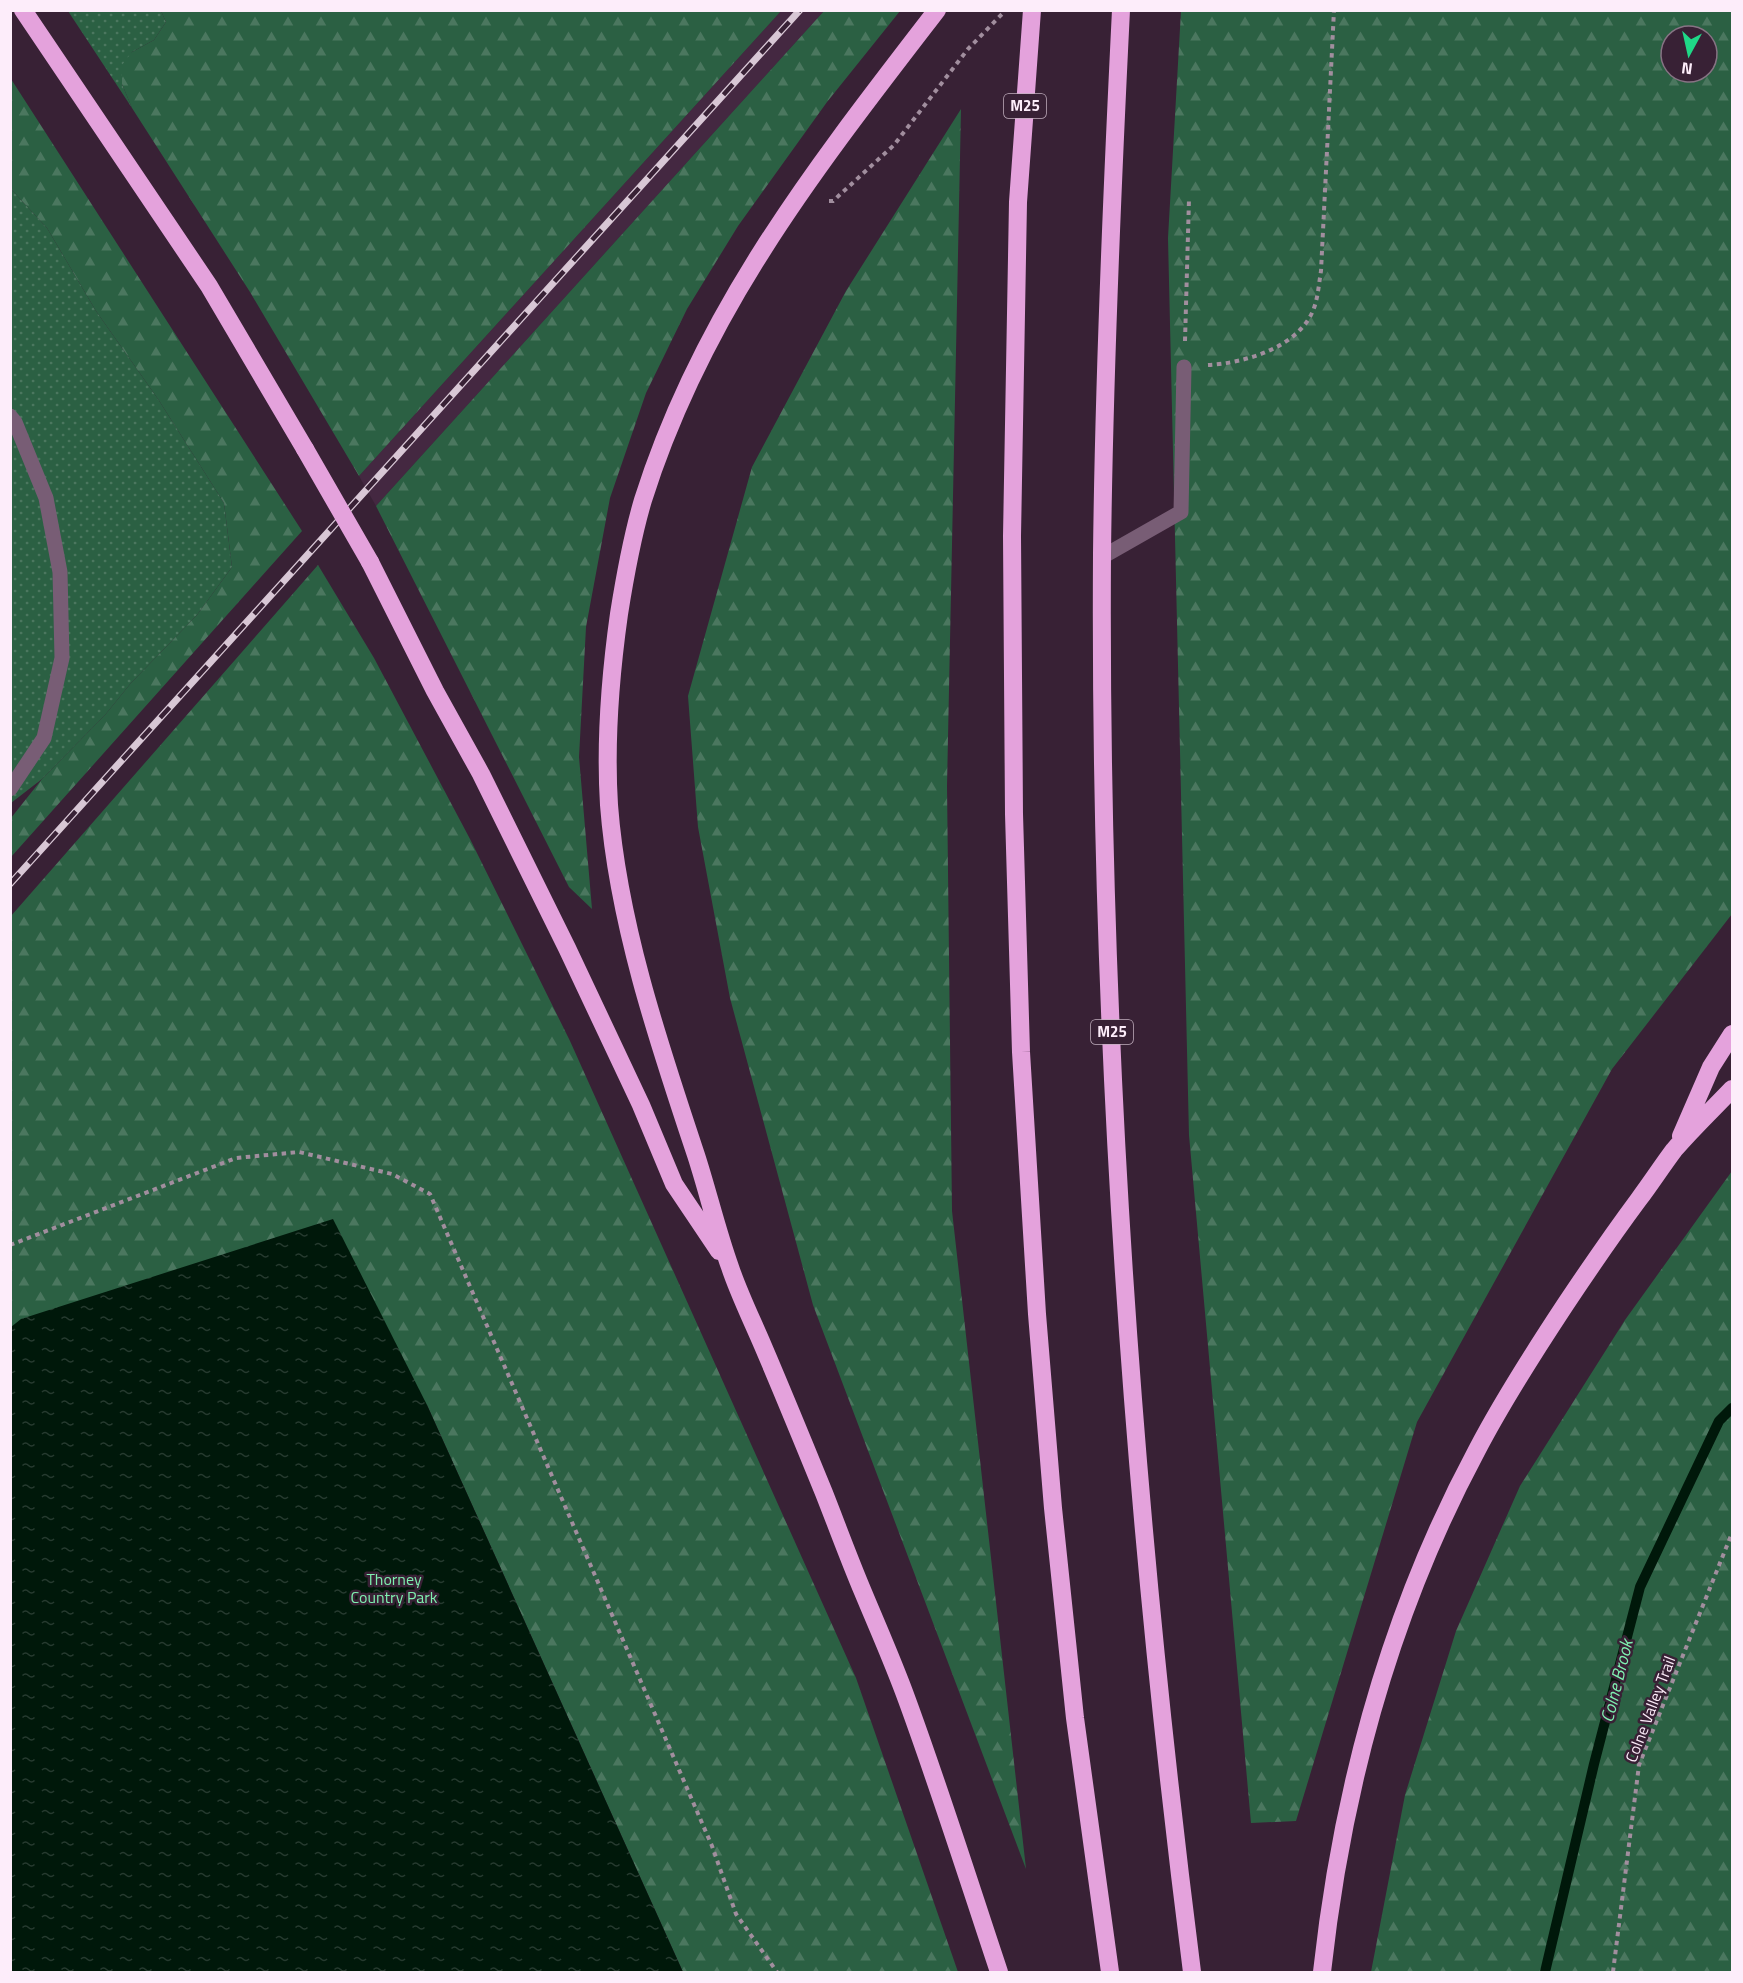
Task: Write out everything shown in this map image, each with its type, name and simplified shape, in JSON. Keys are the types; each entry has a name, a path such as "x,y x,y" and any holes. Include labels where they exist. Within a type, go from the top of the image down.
{"highway":[{"path":"23,10 209,286 370,562 435,691 481,774 567,948 641,1105 674,1184 730,1268"},
{"path":"937,10 870,95 792,204 746,273 685,387 651,475 633,537 624,583 610,675 607,720 609,809 621,892 633,947 667,1066 730,1268 906,1696 999,1972"},
{"name":"M25","path":"1032,10 1018,202 1012,536 1016,920 1021,1052 1037,1314 1053,1508 1075,1718 1110,1972"},
{"name":"M25","path":"1121,10 1105,378 1102,557 1107,911 1114,1104 1137,1470 1155,1657 1192,1972"},
{"path":"1674,1150 1711,1067 1732,1034"},
{"path":"1322,1972 1336,1869 1361,1749 1393,1644 1436,1532 1477,1449 1529,1360 1596,1257 1674,1150 1732,1089"}],"lane":[{"path":"1102,557 1180,512 1184,367"},
{"path":"10,416 15,422 46,498 60,572 62,658 44,738 10,789"}],"path":[{"path":"792,204 833,201 894,145 968,49 1006,10"},
{"path":"1189,199 1184,367 1231,363 1268,351 1298,334 1314,309 1321,271 1334,10"},
{"path":"10,1245 236,1158 299,1152 392,1174 430,1194 712,1846 736,1914 777,1972"},
{"name":"Colne Valley Trail","path":"1613,1972 1639,1765 1732,1533"}],"shaded area":[{"path":"781,11 824,11 376,506 359,476"}],"green space":[{"path":"68,11 161,11 166,22 154,40 132,52 122,84 132,108"},
{"path":"161,11 781,11 359,476 250,292 132,108 122,84 122,65 132,52 154,40 166,22"},
{"path":"824,11 900,11 827,102 738,226 687,309 646,393 610,498 586,627 579,757 592,909 569,887 376,506"},
{"path":"1181,11 1732,11 1732,914 1612,1069 1417,1422 1296,1821 1251,1823 1189,1135 1168,238"},
{"path":"11,79 302,531 11,857 11,818 42,779 105,715 131,683 197,615 232,567 224,503 158,399 96,311 47,228 11,189"},
{"path":"961,109 947,786 952,1211 1026,1869 813,1305 730,998 698,827 688,696 752,467 846,291"},
{"path":"11,189 47,228 96,311 158,399 224,503 232,567 197,615 131,683 105,715 42,779 11,803"},
{"name":"Thorney Country Park","path":"318,565 374,658 470,839 570,1041 856,1678 958,1972 683,1972 427,1405 11,1327 11,916"},
{"path":"1732,1171 1732,1972 1371,1972 1405,1795 1456,1631 1520,1486 1625,1320"}],"water":[{"path":"333,1219 427,1405 683,1972 11,1972 11,1327 21,1319"}],"waterway":[{"name":"Colne Brook","path":"1545,1972 1594,1764 1640,1587 1719,1421 1732,1408"}],"railway":[{"path":"10,884 800,10"}]}
